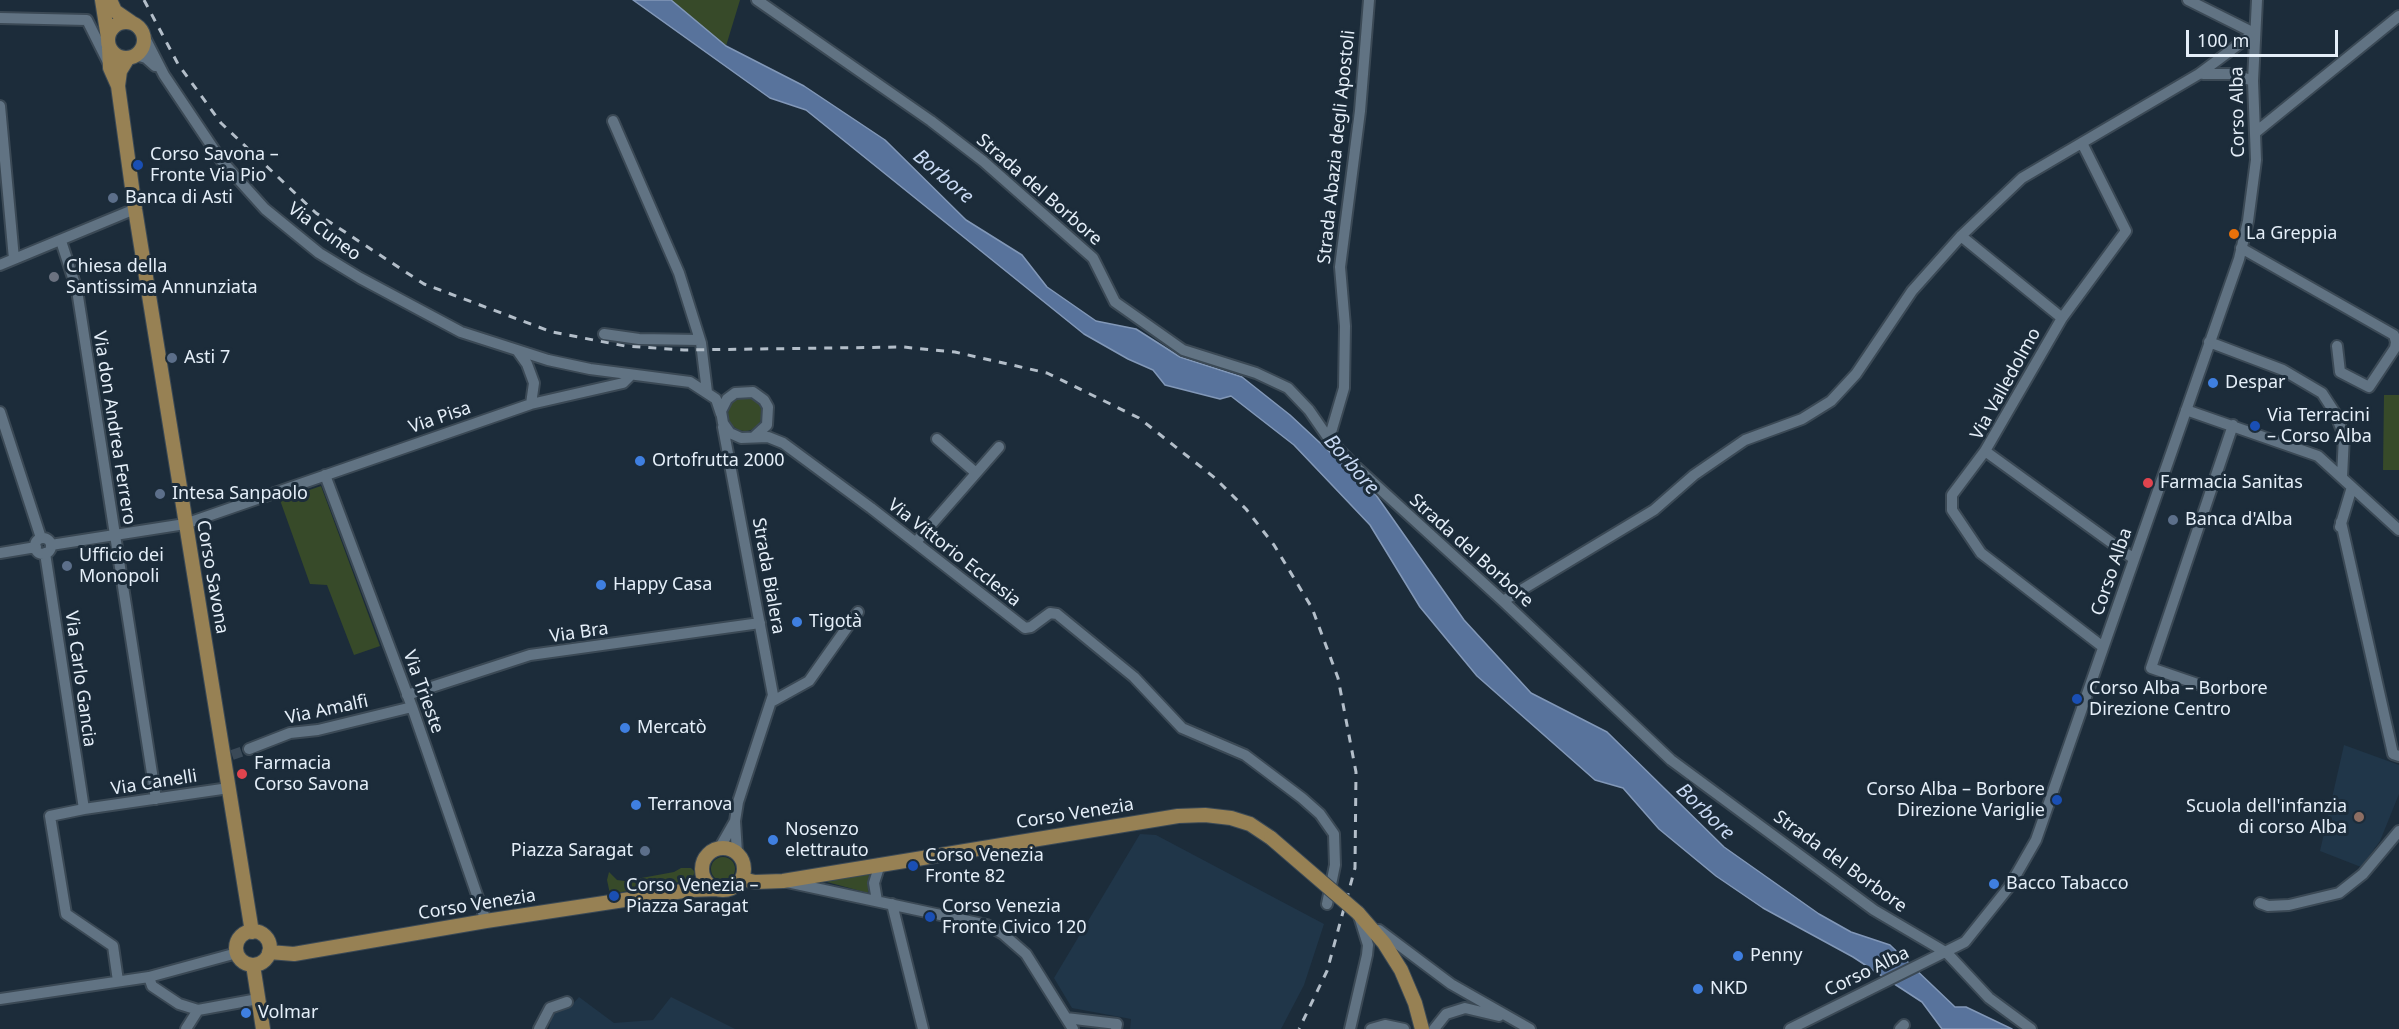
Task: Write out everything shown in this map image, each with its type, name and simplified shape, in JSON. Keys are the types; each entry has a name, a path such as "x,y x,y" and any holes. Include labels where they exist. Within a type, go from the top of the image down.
{"main road":[{"name":"Corso Savona","path":"102,0 110,68 118,86"},
{"path":"110,0 115,11 143,34"},
{"path":"131,22 116,25 108,43 117,56 132,56"},
{"name":"Corso Savona","path":"143,34 143,46 120,71 118,86 185,524 228,757 229,788 252,932"},
{"name":"Corso Venezia","path":"742,879 755,882 783,881 1178,816 1205,815 1231,818 1250,824 1271,838 1358,912 1384,943 1401,970 1415,1003 1422,1029"},
{"path":"719,849 737,853 744,865 742,879 732,888 718,889 706,881 705,859 719,849"},
{"path":"690,890 704,875"},
{"name":"Corso Venezia","path":"269,952 294,954 486,921 690,890 718,889"},
{"path":"252,932 266,938 269,952 263,962 253,965 243,962 237,953 239,939 252,932"},
{"path":"253,965 263,1029"}],"street":[{"name":"Strada del Borbore","path":"757,0 931,121 983,161 1093,258 1115,302 1183,351 1256,373 1288,388 1309,410 1329,439 1437,543 1503,601 1671,760 1874,910 1947,952 1989,998 2031,1029"},
{"name":"Strada Abazia degli Apostoli","path":"1329,439 1344,388 1345,326 1340,267 1360,111 1369,0"},
{"path":"1503,601 1654,510 1694,475 1745,440 1802,419 1831,401 1856,374 1912,291 1961,236 2022,178 2199,75 2254,33 2188,0"},
{"name":"Corso Alba","path":"1790,1029 1965,942 2009,887 2029,854 2241,248 2254,186 2256,132 2253,81 2257,0"},
{"path":"2256,132 2399,16"},
{"path":"0,18 87,20 110,68"},
{"name":"Via Cuneo","path":"143,34 164,75 209,143 241,184 265,209 319,253 460,332 558,362 630,376"},
{"name":"Via Cuneo","path":"132,56 146,58 164,75"},
{"path":"2199,75 2232,74 2253,81"},
{"path":"0,106 14,259"},
{"path":"613,121 679,273 700,340 708,392 718,403 722,420 735,436 751,438"},
{"path":"2062,318 2126,231 2082,143"},
{"path":"0,265 135,209"},
{"name":"Via Valledolmo","path":"1961,236 2062,318 1985,451 2134,559"},
{"name":"Via don Andrea Ferrero","path":"61,241 77,290 156,799"},
{"path":"2241,248 2394,335 2396,342 2395,348 2368,387 2340,372 2337,346"},
{"path":"604,334 639,339 700,340"},
{"path":"2210,342 2283,370 2322,393 2336,414 2344,436 2342,477"},
{"path":"517,350 533,378 531,404"},
{"name":"Via Pisa","path":"0,553 185,524 531,404 623,383 630,376 681,379 720,395 739,391"},
{"path":"722,420 727,399 739,391 759,395 769,413 764,430 736,447 730,458"},
{"path":"2186,410 2318,456 2399,530"},
{"name":"Via Carlo Gancia","path":"0,412 43,546 84,809"},
{"name":"Via Vittorio Ecclesia","path":"769,413 783,443"},
{"name":"Strada Bialera","path":"722,420 773,700 741,789 735,821 737,853"},
{"path":"2212,689 2151,668 2233,425"},
{"name":"Via Vittorio Ecclesia","path":"751,438 768,437 783,443 1025,628 1031,627 1050,613 1058,614 1134,677 1182,728 1245,755 1320,814 1334,834 1335,865 1327,904"},
{"path":"937,439 976,473"},
{"path":"915,542 999,447"},
{"path":"1985,451 1952,495 1952,510 1981,553 2103,647"},
{"name":"Via Trieste","path":"325,476 412,707 486,921"},
{"path":"2352,487 2340,527 2393,754 2399,756"},
{"path":"773,700 809,681 858,612"},
{"name":"Via Bra","path":"407,695 530,655 760,623"},
{"name":"Via Amalfi","path":"249,749 290,733 318,730 412,707"},
{"name":"Via Canelli","path":"118,981 113,946 66,914 50,816 229,788"},
{"name":"Strada Bialera","path":"719,849 735,821"},
{"path":"2260,903 2289,905 2339,893 2363,874 2399,831"},
{"path":"877,901 874,883 880,864"},
{"name":"Corso Venezia","path":"783,881 975,921 1004,934 1026,954 1073,1029"},
{"path":"892,904 923,1029"},
{"path":"1358,912 1433,972 1530,1029"},
{"path":"1350,1029 1368,945 1358,912"},
{"path":"0,999 149,977 237,953"},
{"path":"149,977 152,986 179,1004 198,1010 258,999"},
{"path":"539,1029 550,1008 567,1002"},
{"path":"1434,1029 1446,1014 1465,1008 1514,1021"},
{"path":"186,1029 198,1010"},
{"path":"1066,1018 1116,1026"},
{"path":"1371,1029 1385,1025 1404,1029"}],"shaded area":[{"name":"Scuola dell'infanzia di corso Alba","path":"2344,745 2399,765 2399,794 2380,841 2361,867 2320,851"},
{"path":"1140,834 1156,835 1324,924 1304,985 1281,1029 1130,1029 1131,1019 1072,1008 1054,978"},
{"path":"579,997 614,1023 653,1020 671,997 735,1029 549,1029 552,1015 570,1007"}],"green space":[{"path":"671,0 740,0 726,46"},
{"path":"2384,395 2399,395 2399,470 2383,470"},
{"path":"745,397 757,402 762,414 757,426 745,431 733,426 728,414 733,402"},
{"path":"321,486 380,646 354,655 327,585 310,584 280,500"},
{"path":"723,857 732,860 735,869 732,878 723,881 714,878 711,869 714,860"},
{"path":"681,868 691,868 695,872 691,880 610,894 607,880 609,872 617,880 625,881 674,872"},
{"path":"870,873 868,893 827,882 828,880"}],"water":[{"path":"633,0 671,0 726,46 804,86 885,140 966,220 1022,255 1047,287 1096,321 1136,329 1180,357 1242,377 1290,415 1376,495 1464,620 1531,693 1607,732 1724,847 1819,914 1851,932 1890,945 1955,1007 1966,1007 2012,1029 1942,1029 1922,1002 1853,957 1763,908 1716,876 1659,829 1623,788 1595,780 1477,676 1420,607 1370,525 1294,445 1231,396 1220,399 1165,385 1153,370 1128,359 1084,334 806,110 770,98"}],"tunnel":[{"path":"232,755 249,749"}],"railway":[{"path":"144,0 178,64 221,123 316,213 424,284 552,332 625,346 684,350 903,347 955,352 1047,373 1139,418 1215,478 1246,509 1274,545 1312,608 1338,678 1356,772 1355,868 1327,971 1299,1029"}],"place":[{"name":"Corso Savona – Fronte Via Pio","path":"138,165"},
{"name":"Banca di Asti","path":"113,198"},
{"name":"La Greppia","path":"2234,234"},
{"name":"Chiesa della Santissima Annunziata","path":"54,277"},
{"name":"Asti 7","path":"172,358"},
{"name":"Despar","path":"2213,383"},
{"name":"Via Terracini – Corso Alba","path":"2255,426"},
{"name":"Ortofrutta 2000","path":"640,461"},
{"name":"Farmacia Sanitas","path":"2148,483"},
{"name":"Intesa Sanpaolo","path":"160,494"},
{"name":"Banca d'Alba","path":"2173,520"},
{"name":"Ufficio dei Monopoli","path":"67,566"},
{"name":"Happy Casa","path":"601,585"},
{"name":"Tigotà","path":"797,622"},
{"name":"Corso Alba – Borbore Direzione Centro","path":"2077,699"},
{"name":"Mercatò","path":"625,728"},
{"name":"Farmacia Corso Savona","path":"242,774"},
{"name":"Corso Alba – Borbore Direzione Variglie","path":"2057,800"},
{"name":"Terranova","path":"636,805"},
{"name":"Scuola dell'infanzia di corso Alba","path":"2359,817"},
{"name":"Nosenzo elettrauto","path":"773,840"},
{"name":"Piazza Saragat","path":"645,851"},
{"name":"Corso Venezia Fronte 82","path":"913,866"},
{"name":"Bacco Tabacco","path":"1994,884"},
{"name":"Corso Venezia – Piazza Saragat","path":"614,896"},
{"name":"Corso Venezia Fronte Civico 120","path":"930,917"},
{"name":"Penny","path":"1738,956"},
{"name":"NKD","path":"1698,989"},
{"name":"Volmar","path":"246,1013"}],"water label":[{"name":"Borbore","path":"943,177"},
{"name":"Borbore","path":"1351,465"},
{"name":"Borbore","path":"1705,812"}]}
